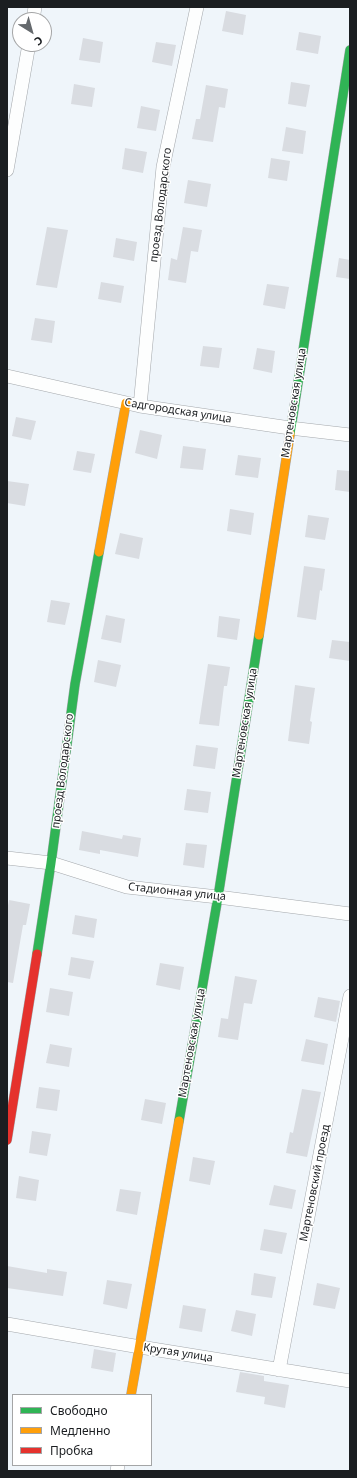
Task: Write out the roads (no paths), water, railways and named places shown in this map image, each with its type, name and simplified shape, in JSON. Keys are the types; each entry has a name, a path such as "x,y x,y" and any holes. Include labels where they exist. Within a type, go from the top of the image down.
{"street":[{"name":"проезд Володарского","path":"140,406 164,167 197,7"},
{"name":"Мартеновская улица","path":"131,1394 218,896 350,50"},
{"path":"7,170 28,52"},
{"name":"Садгородская улица","path":"7,376 140,406 290,428 350,435"},
{"name":"проезд Володарского","path":"7,1140 51,863 75,684 126,403"},
{"name":"Стадионная улица","path":"7,858 51,863 127,887 218,896 350,914"},
{"name":"Мартеновский проезд","path":"279,1370 350,996"},
{"name":"Крутая улица","path":"7,1324 350,1381"}]}
